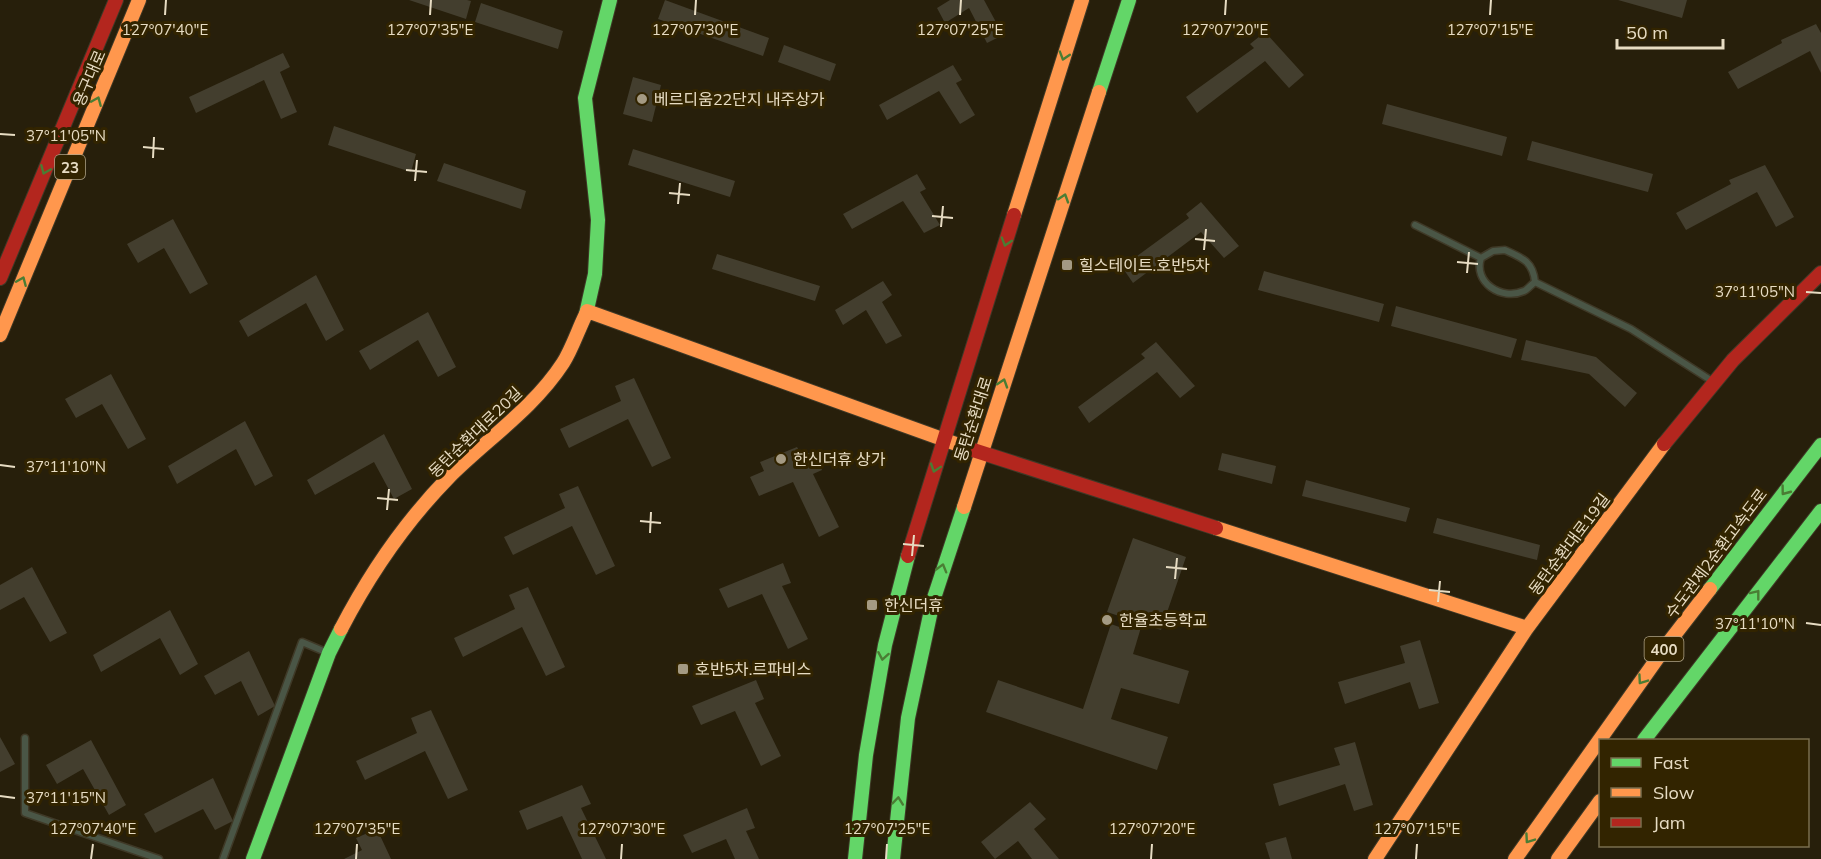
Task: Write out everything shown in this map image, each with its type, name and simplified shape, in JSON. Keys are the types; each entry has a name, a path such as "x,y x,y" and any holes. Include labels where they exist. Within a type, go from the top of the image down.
{"main road":[{"name":"용구대로","path":"0,278 116,0"},
{"name":"용구대로","path":"0,334 139,0"},
{"name":"동탄순환대로20길","path":"253,859 329,653 360,593 399,537 449,477 524,410 563,363 587,311 595,274 598,220 585,98 609,0"},
{"name":"동탄순환대로","path":"855,859 866,755 885,645 915,530 1082,0"},
{"name":"동탄순환대로","path":"893,859 904,743 920,653 948,549 1129,0"},
{"name":"동탄순환대로19길","path":"1375,859 1527,628 1682,419 1714,382 1821,273"},
{"path":"587,311 944,441 1527,628"},
{"name":"수도권제2순환고속도로","path":"1600,739 1669,642 1821,445"},
{"name":"400","path":"1645,739 1697,668 1821,511"},
{"name":"수도권제2순환고속도로","path":"1515,859 1599,741"},
{"path":"1558,859 1599,802"}],"lane":[{"path":"1415,225 1481,258"},
{"path":"1481,258 1493,251 1506,250 1527,260 1534,270 1535,282"},
{"path":"1481,258 1479,275 1486,285 1503,292 1523,292 1535,282"},
{"path":"1535,282 1631,328 1714,382"},
{"path":"223,859 302,642 329,653"},
{"path":"25,738 25,813 159,859"}],"building":[{"path":"409,0 467,0 471,1 466,19"},
{"path":"665,0 769,38 763,56 658,19"},
{"path":"950,0 984,0 1003,35 987,43 969,8 945,23 937,8"},
{"path":"1618,0 1687,0 1682,18"},
{"path":"481,3 563,31 558,49 475,22"},
{"path":"1816,24 1821,33 1821,73 1810,51 1738,89 1728,72 1782,43 1781,40"},
{"path":"1265,32 1304,75 1289,88 1265,61 1197,113 1186,97 1254,48 1250,44"},
{"path":"784,45 836,64 830,81 778,62"},
{"path":"283,53 290,67 280,72 297,112 281,119 264,80 196,113 189,97"},
{"path":"953,65 962,80 956,83 975,115 960,124 939,91 887,120 879,105"},
{"name":"베르디움22단지 내주상가","path":"633,77 661,85 652,122 623,114"},
{"path":"1387,104 1507,137 1502,156 1382,124"},
{"path":"334,126 416,154 411,172 328,145"},
{"path":"1532,141 1653,174 1648,192 1527,160"},
{"path":"633,149 735,181 730,197 628,165"},
{"path":"444,163 526,191 521,209 437,181"},
{"path":"1765,165 1794,217 1776,227 1757,192 1686,230 1676,213 1731,184 1729,180"},
{"path":"917,174 926,189 920,192 940,225 924,233 903,201 852,229 843,214"},
{"path":"1201,202 1239,246 1224,258 1201,232 1133,283 1122,267 1189,218 1186,214"},
{"path":"173,219 208,284 190,294 164,248 138,263 127,244"},
{"path":"717,254 820,286 815,301 712,269"},
{"path":"1264,271 1384,304 1379,322 1258,290"},
{"path":"316,275 344,330 326,341 306,303 248,337 239,321"},
{"path":"883,281 892,295 882,302 902,336 886,344 866,310 843,325 835,310"},
{"path":"1396,306 1517,339 1511,358 1391,326"},
{"path":"428,312 456,367 438,377 418,340 370,370 359,351"},
{"path":"1526,340 1596,357 1637,393 1625,407 1589,374 1521,360"},
{"path":"1156,342 1195,386 1180,398 1157,372 1089,423 1078,407 1145,358 1141,354"},
{"path":"111,374 146,439 128,449 102,404 76,418 65,399"},
{"path":"634,378 671,458 652,467 628,419 569,448 560,429 621,401 615,386"},
{"path":"245,421 273,476 255,486 236,449 177,484 168,466"},
{"path":"384,434 412,489 394,499 374,462 315,495 307,480"},
{"path":"797,447 802,456 814,451 822,470 813,474 839,527 819,537 793,482 759,496 750,477 764,471 760,462"},
{"path":"1222,453 1276,466 1272,484 1218,470"},
{"path":"1306,480 1410,508 1406,522 1302,496"},
{"path":"578,486 615,566 596,575 572,526 513,555 504,537 565,508 559,494"},
{"path":"1437,518 1540,545 1537,560 1433,533"},
{"path":"1133,538 1186,557 1161,630 1142,624 1133,654 1189,671 1179,704 1121,688 1111,719 1168,737 1157,770 986,712 998,680 1083,709 1111,624 1122,628 1125,618 1107,612"},
{"path":"783,563 791,583 782,586 808,639 788,649 762,594 728,608 719,589"},
{"path":"32,567 67,633 50,642 24,597 0,610 0,585"},
{"path":"528,587 565,667 546,676 522,627 463,657 454,638 515,609 509,595"},
{"path":"170,610 198,664 180,675 160,638 101,672 93,655"},
{"path":"1420,640 1439,703 1419,709 1410,682 1345,704 1338,682 1405,663 1400,646"},
{"path":"249,651 275,706 258,716 241,681 215,695 204,676"},
{"path":"756,680 764,699 755,703 781,756 761,766 735,711 701,725 692,706"},
{"path":"431,710 468,790 448,799 425,751 365,780 356,761 417,733 411,718"},
{"path":"0,737 15,764 0,772"},
{"path":"91,740 126,805 109,815 83,769 57,784 46,765"},
{"path":"1355,742 1373,805 1354,811 1345,784 1279,806 1273,784 1340,765 1334,748"},
{"path":"213,778 233,821 215,830 203,809 155,833 144,814"},
{"path":"582,785 591,804 581,808 606,859 582,859 562,816 527,830 519,811"},
{"path":"1030,802 1046,819 1034,829 1059,859 1032,859 1018,841 995,859 981,842"},
{"path":"747,808 755,828 746,831 759,859 735,859 726,839 692,853 683,835"},
{"path":"377,829 391,859 344,859 362,850 356,838"},
{"path":"1286,837 1292,859 1270,859 1265,843"}],"traffic: fast":[{"path":"586,314 595,274 598,220 585,98 610,0"},
{"path":"1099,92 1129,0"},
{"path":"1710,589 1821,445"},
{"path":"893,859 908,718 933,601 964,507"},
{"path":"1645,739 1821,511"},
{"path":"855,859 866,755 885,645 908,556"},
{"path":"253,859 329,653 341,629"}],"traffic: slow":[{"path":"0,335 139,0"},
{"path":"1014,215 1082,0"},
{"path":"964,507 1099,92"},
{"path":"587,311 970,449"},
{"path":"341,629 376,569 403,530 433,494 524,409 551,380 566,358 586,314"},
{"path":"1375,859 1527,628 1664,444"},
{"path":"1216,528 1527,628"},
{"path":"1600,739 1710,589"},
{"path":"1515,859 1599,741"},
{"path":"1558,859 1599,802"}],"traffic: jam":[{"path":"0,278 116,0"},
{"path":"908,556 1014,215"},
{"path":"1664,444 1733,360 1821,273"},
{"path":"970,449 1216,528"}],"place":[{"name":"베르디움22단지 내주상가","path":"642,99"},
{"name":"힐스테이트.호반5차","path":"1067,265"},
{"name":"한신더휴 상가","path":"781,459"},
{"name":"한신더휴","path":"872,605"},
{"name":"한율초등학교","path":"1107,620"},
{"name":"호반5차.르파비스","path":"683,669"}]}
